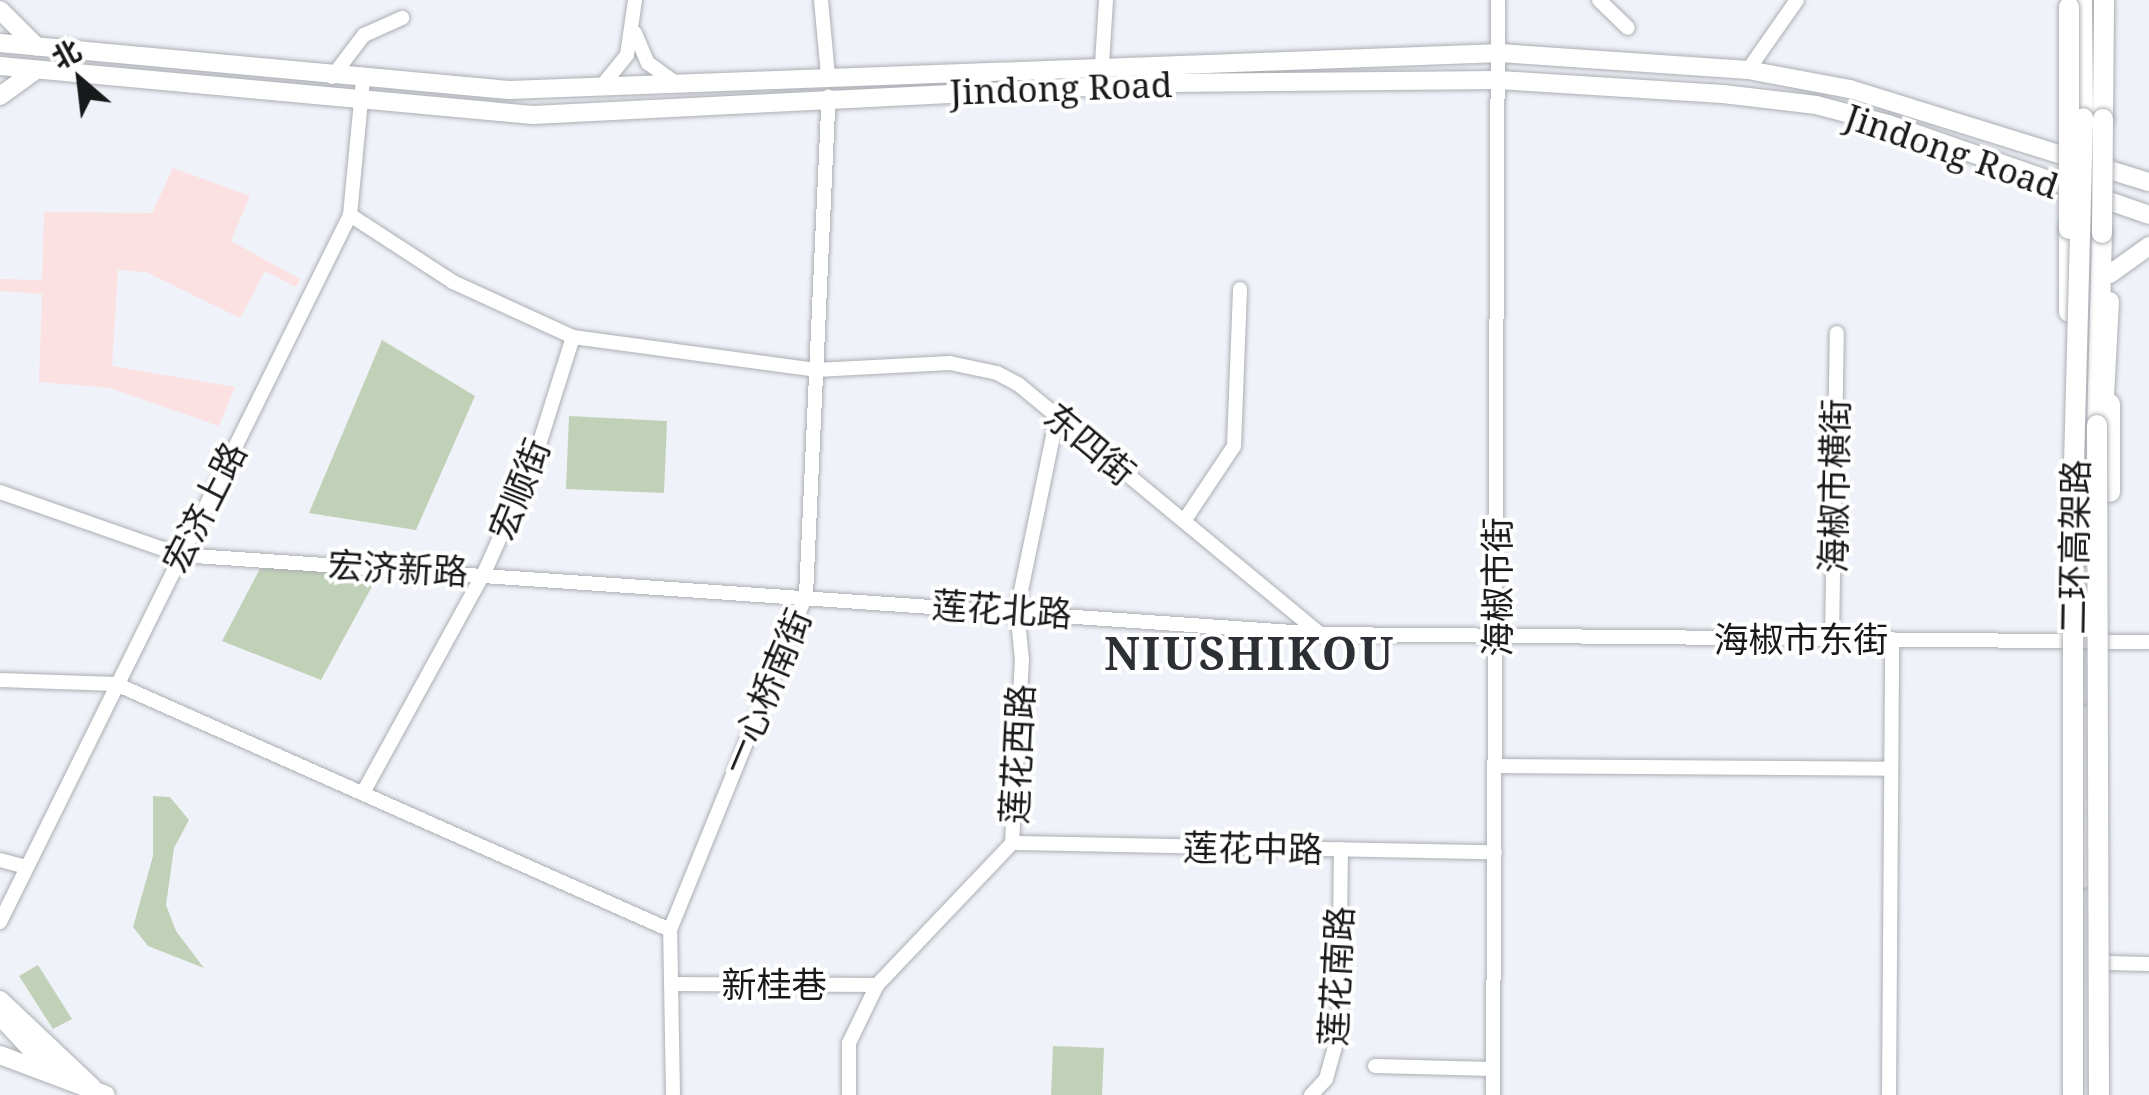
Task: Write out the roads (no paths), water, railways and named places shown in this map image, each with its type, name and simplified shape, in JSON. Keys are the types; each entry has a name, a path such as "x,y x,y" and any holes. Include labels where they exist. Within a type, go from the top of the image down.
{"highway":[{"name":"二环高架路","path":"2100,1095 2096,962 2102,0"},
{"name":"二环高架路","path":"2073,1095 2077,398 2068,317 2074,2"},
{"path":"2096,962 2112,815 2110,386"},
{"path":"2074,502 2064,550 2066,902 2096,962"}],"main road":[{"path":"2081,1095 2096,962 2106,641 2104,413 2110,386 2110,274 2108,202 2100,164 2102,0"},
{"path":"2074,2 2082,641 2096,962"},
{"path":"0,10 38,47"},
{"name":"Jindong Road","path":"0,43 363,80 579,88 1102,64 1500,53 1748,70 1912,105 2149,182"},
{"name":"Jindong Road","path":"0,66 485,114 1164,84 1499,80 1816,105 1958,145 2078,194 2149,215"},
{"path":"0,96 38,69"},
{"path":"676,83 678,104"},
{"path":"579,88 581,112"},
{"path":"2110,274 2149,246"},
{"path":"0,1000 88,1092"},
{"path":"0,1016 57,1077"},
{"path":"0,1055 88,1092"},
{"path":"0,1065 88,1092"}],"street":[{"path":"635,0 635,33 648,63 676,83"},
{"path":"821,0 828,75"},
{"path":"1102,64 1106,0"},
{"name":"海椒市街","path":"1493,1095 1498,0"},
{"path":"1598,0 1628,28"},
{"path":"1748,70 1798,0"},
{"path":"332,77 364,34 402,18"},
{"path":"601,87 635,33"},
{"name":"宏济上路","path":"0,922 350,214 363,80"},
{"name":"一心桥南街","path":"673,1095 670,930 806,596 829,98"},
{"name":"东四街","path":"350,214 453,282 572,337 816,370 961,364 1018,384 1320,634"},
{"path":"1184,521 1234,446 1240,289"},
{"name":"海椒市横街","path":"1832,639 1837,333"},
{"name":"宏顺街","path":"364,792 484,573 534,464 572,337"},
{"name":"莲花西路","path":"849,1095 850,1043 877,985 1012,843 1022,660 1018,610 1057,417"},
{"name":"宏济新路","path":"0,492 180,555 806,596"},
{"name":"莲花北路","path":"806,596 1320,634 1497,640"},
{"path":"1888,1095 1892,639"},
{"name":"海椒市东街","path":"1497,640 2149,642"},
{"path":"0,680 116,684 670,930"},
{"path":"1496,766 1891,769"},
{"name":"莲花中路","path":"1012,843 1495,852"},
{"name":"莲花南路","path":"1311,1095 1326,1079 1339,1032 1341,849"},
{"path":"0,860 27,866"},
{"path":"2096,962 2149,964"},
{"name":"新桂巷","path":"672,984 877,985"},
{"path":"1376,1066 1492,1069"}],"district":[{"name":"NIUSHIKOU","path":"1250,653"}]}
